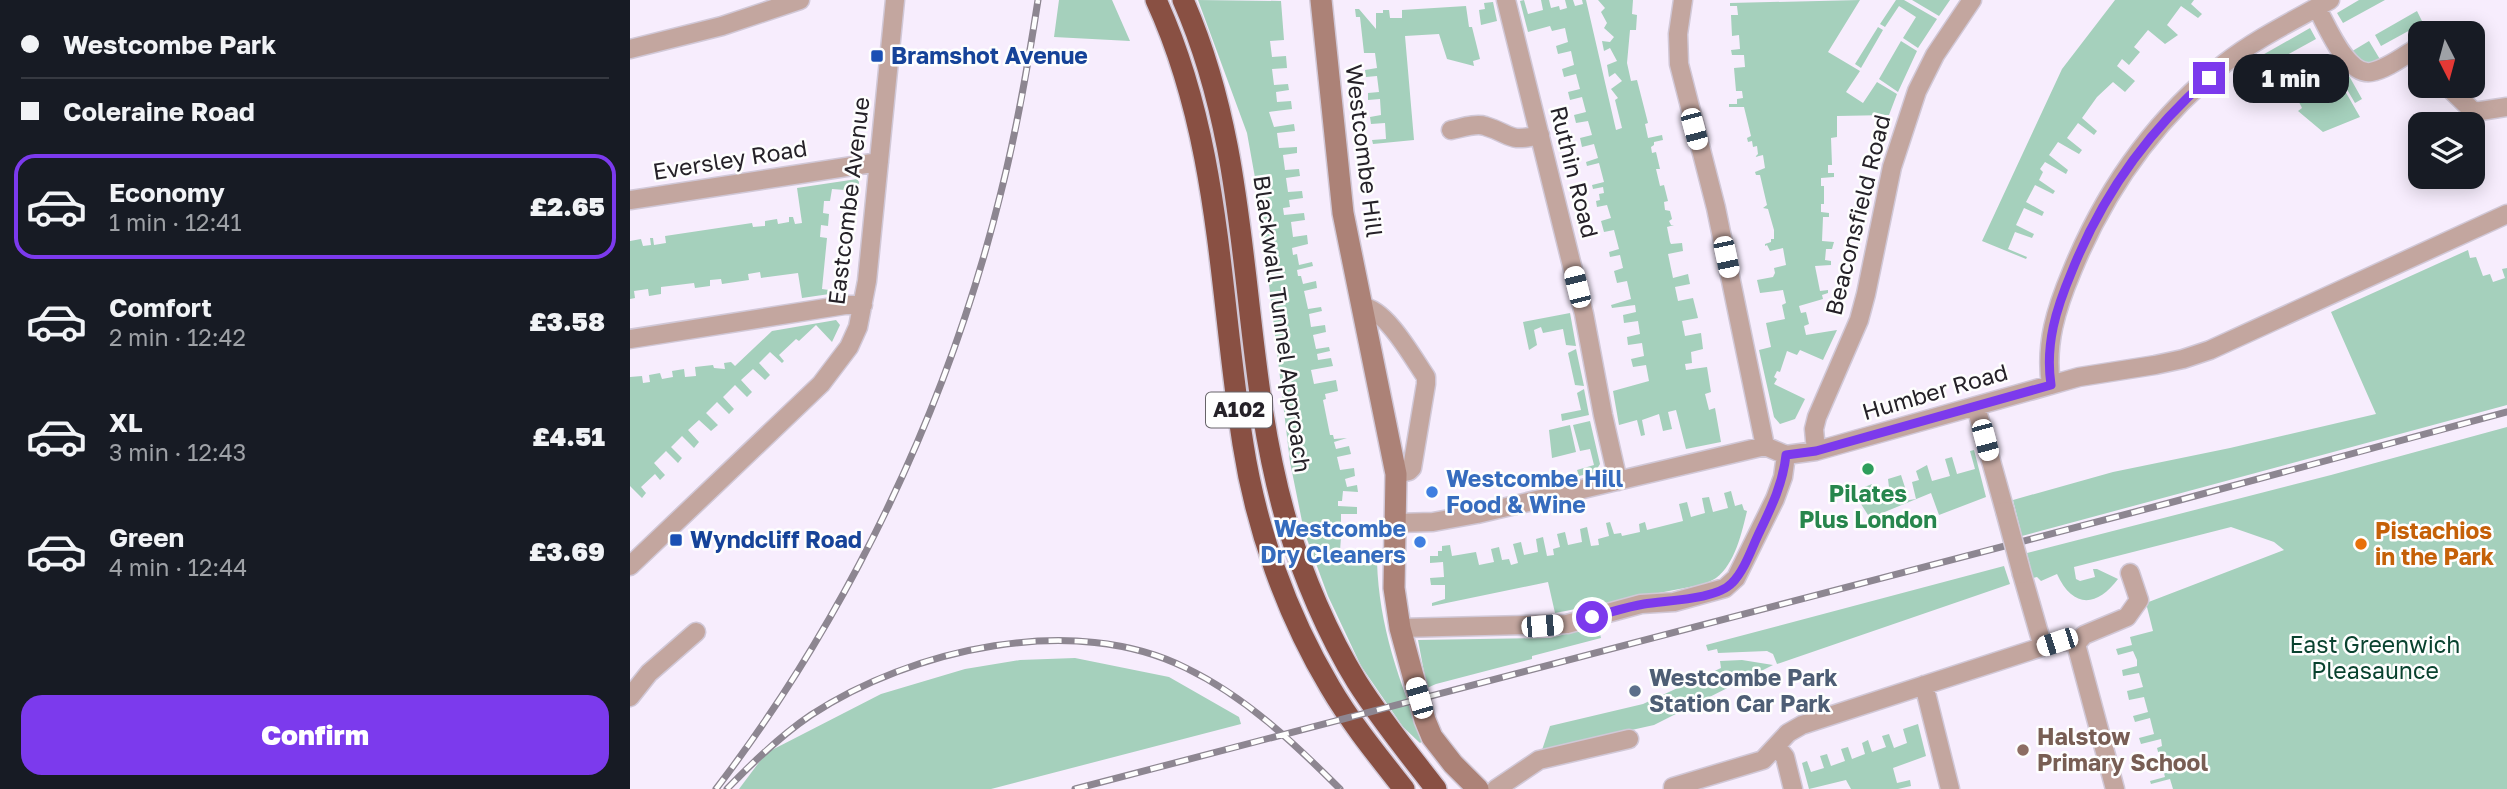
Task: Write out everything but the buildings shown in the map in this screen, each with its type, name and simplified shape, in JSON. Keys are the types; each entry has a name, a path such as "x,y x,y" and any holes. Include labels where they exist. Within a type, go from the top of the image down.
{"highway":[{"name":"A102","path":"1156,0 1179,56 1206,154 1243,445 1256,505 1276,570 1297,624 1329,687 1404,789"},
{"name":"Blackwall Tunnel Approach","path":"1183,0 1203,48 1229,146 1261,394 1272,461 1287,522 1306,579 1357,681 1387,726 1436,789"},
{"path":"1387,726 1445,789"}],"street":[{"path":"630,49 710,30 775,4 800,0"},
{"name":"Eastcombe Avenue","path":"630,566 821,384 849,347 863,305 895,0"},
{"name":"Westcombe Hill","path":"1321,0 1343,213 1396,474 1394,588 1400,628 1424,720 1432,737 1453,764 1478,789"},
{"name":"Ruthin Road","path":"1506,0 1584,314 1618,481"},
{"path":"1683,0 1678,34 1679,64 1716,208 1765,446"},
{"name":"Beaconsfield Road","path":"1816,451 1814,429 1817,416 1859,320 1900,139 1917,91 1935,55 1972,0"},
{"path":"2051,385 2048,347 2061,297 2087,235 2120,178 2164,121 2217,70 2249,47 2323,4 2348,63 2357,70 2375,71 2408,53"},
{"path":"2459,98 2473,112 2507,107"},
{"path":"1451,130 1483,125 1507,137 1519,139 1540,135"},
{"name":"Eversley Road","path":"630,200 879,162"},
{"name":"Humber Road","path":"1786,455 1816,451 2079,377 2183,359 2210,350 2507,214"},
{"path":"630,340 845,305 863,305"},
{"path":"1363,307 1371,307 1382,316 1426,377 1412,468 1396,474"},
{"path":"1976,407 2043,647"},
{"path":"1397,523 1451,520 1765,446 1786,455 1783,477 1775,499 1736,578 1725,588 1674,602 1641,604 1567,624 1400,628"},
{"path":"2076,644 2084,635 2127,617 2139,600 2130,573"},
{"path":"630,697 649,673 696,632"},
{"path":"1673,789 1673,786 1763,760 1788,733 1802,725 2043,647 2064,641 2076,644"},
{"path":"2076,644 2115,789"},
{"path":"1924,685 1950,789"},
{"path":"1496,789 1539,760 1629,739"},
{"path":"1776,746 1784,757 1793,789"}],"green space":[{"path":"1059,0 1112,0 1130,41 1054,37"},
{"path":"1198,0 1281,1 1284,40 1270,41 1272,57 1286,56 1287,68 1272,69 1274,85 1288,84 1289,90 1276,92 1277,102 1291,101 1292,109 1269,112 1274,127 1294,124 1295,131 1277,133 1279,148 1297,147 1297,153 1283,155 1285,170 1299,169 1300,176 1286,178 1288,192 1302,191 1303,198 1289,200 1290,207 1283,208 1284,215 1304,213 1305,220 1291,222 1293,237 1307,235 1308,244 1292,248 1293,255 1297,254 1299,265 1312,262 1313,266 1297,270 1298,276 1301,276 1303,284 1316,281 1317,288 1304,291 1308,309 1321,307 1322,311 1309,314 1311,327 1325,325 1326,332 1313,335 1316,349 1329,347 1330,351 1317,354 1318,360 1331,358 1333,366 1311,370 1314,384 1336,380 1338,391 1325,394 1326,399 1323,400 1330,435 1333,435 1334,439 1347,438 1334,442 1336,449 1349,446 1351,454 1337,457 1340,470 1354,468 1355,476 1345,479 1347,487 1357,485 1358,492 1343,491 1342,501 1338,501 1338,506 1357,507 1357,514 1341,514 1341,529 1356,533 1356,537 1341,537 1340,551 1355,552 1355,557 1377,562 1386,631 1406,697 1424,740 1420,743 1403,727 1361,666 1328,596 1304,531 1290,462 1259,200 1247,133"},
{"path":"1524,0 1528,14 1543,10 1541,0 1549,0 1551,8 1559,6 1560,10 1567,8 1565,0 1573,0 1575,6 1586,0 1616,130 1622,128 1615,100 1618,98 1611,89 1622,81 1615,73 1609,77 1607,65 1617,61 1610,48 1604,51 1602,41 1610,42 1614,37 1604,28 1607,23 1601,12 1605,8 1598,0 1633,0 1632,14 1637,15 1636,30 1630,30 1627,63 1631,81 1637,80 1648,123 1645,124 1648,138 1662,135 1663,140 1654,142 1651,147 1652,153 1656,152 1660,186 1664,185 1668,201 1664,202 1665,210 1670,211 1672,219 1669,221 1674,225 1667,227 1670,242 1682,243 1683,251 1668,254 1673,278 1688,274 1690,284 1675,287 1678,301 1693,298 1698,318 1682,321 1685,336 1701,333 1703,349 1691,352 1692,363 1685,364 1686,370 1707,367 1711,392 1705,394 1709,410 1715,408 1721,442 1686,449 1676,410 1668,412 1672,429 1663,431 1659,414 1642,420 1645,435 1641,436 1637,420 1619,425 1613,391 1649,381 1646,365 1633,367 1631,359 1644,356 1642,343 1628,345 1627,337 1640,334 1638,321 1624,323 1623,315 1636,312 1635,305 1612,308 1611,305 1631,299 1627,281 1617,283 1614,271 1623,268 1620,255 1610,257 1609,252 1619,249 1614,230 1604,232 1601,221 1611,218 1607,205 1597,207 1599,194 1604,193 1603,187 1593,189 1592,185 1604,182 1599,163 1587,166 1586,162 1598,158 1594,144 1582,147 1580,138 1592,135 1588,121 1576,123 1574,115 1586,112 1582,97 1570,100 1568,92 1580,89 1576,74 1564,77 1562,69 1574,65 1571,51 1558,54 1556,46 1568,42 1565,28 1552,31 1550,26 1528,32 1520,1"},
{"path":"1860,0 1828,52 1860,71 1846,92 1863,103 1877,82 1897,94 1889,115 1837,116 1837,137 1831,138 1832,165 1828,165 1828,173 1834,173 1834,177 1821,178 1824,204 1821,204 1821,212 1829,213 1829,217 1823,217 1822,241 1834,242 1832,249 1826,249 1825,260 1831,261 1831,265 1815,266 1820,291 1828,290 1828,293 1822,295 1823,299 1799,306 1801,313 1806,312 1809,324 1804,326 1806,335 1837,330 1823,360 1800,350 1797,355 1787,351 1780,372 1777,371 1774,377 1777,379 1774,384 1805,399 1795,419 1780,424 1774,417 1759,350 1771,347 1766,323 1785,319 1782,305 1786,303 1783,290 1760,293 1757,280 1773,277 1774,268 1786,265 1783,248 1770,251 1767,245 1765,246 1774,239 1774,230 1768,209 1763,208 1767,205 1760,175 1755,172 1765,168 1763,155 1755,157 1758,154 1757,146 1753,147 1752,141 1748,142 1747,138 1751,136 1744,107 1729,107 1729,104 1737,104 1737,99 1743,98 1742,91 1736,91 1734,68 1745,67 1744,55 1732,55 1731,50 1740,49 1739,35 1732,36 1731,15 1738,15 1737,6 1730,6 1730,3"},
{"path":"1896,0 1904,0 1937,19 1918,48 1903,38 1916,17 1899,6 1885,27 1880,24"},
{"path":"1912,0 1950,0 1939,16"},
{"path":"2115,0 2194,0 2191,4 2202,14 2198,18 2181,6 2167,25 2178,35 2165,44 2148,30 2134,47 2140,52 2129,65 2122,59 2117,66 2135,81 2125,92 2113,82 2097,97 2082,118 2097,131 2094,135 2078,123 2067,138 2082,150 2079,154 2058,142 2049,155 2068,170 2066,174 2045,162 2040,169 2043,172 2039,180 2055,191 2053,194 2035,185 2026,202 2044,212 2042,216 2024,208 2016,225 2034,234 2032,238 2015,232 2008,249 2027,257 2026,259 1982,241 2062,69"},
{"path":"2359,0 2385,0 2343,23 2337,13"},
{"path":"1493,2 1497,21 1481,25 1479,10 1485,9 1484,3"},
{"path":"1466,6 1469,27 1472,27 1480,59 1473,61 1474,66 1447,59 1439,34 1405,36 1414,140 1373,144 1372,140 1386,139 1385,123 1371,124 1370,117 1381,115 1380,99 1368,100 1368,93 1379,92 1377,76 1366,77 1365,70 1377,68 1375,53 1364,53 1360,17 1356,17 1355,9 1359,9 1376,29 1376,13 1383,13 1383,10 1389,10 1390,18 1402,18 1402,10"},
{"path":"2417,11 2422,21 2408,21 2408,31 2381,46 2375,35"},
{"path":"1878,27 1883,30 1861,68 1855,64"},
{"path":"2310,28 2316,39 2265,67 2259,57"},
{"path":"1901,41 1917,51 1898,92 1879,79"},
{"path":"2369,41 2381,61 2369,66 2349,53"},
{"path":"2256,58 2272,88 2244,66"},
{"path":"2339,58 2362,99 2355,103 2331,62"},
{"path":"2329,63 2360,117 2323,132 2298,111 2302,108 2298,100 2283,87"},
{"path":"857,179 858,191 832,189 830,201 824,201 823,213 829,214 828,226 821,225 820,237 827,238 822,289 843,292 802,298 798,273 761,278 760,272 748,274 749,280 722,284 721,279 710,280 710,286 695,288 694,283 661,287 661,294 649,296 648,289 634,291 635,298 630,299 630,241 641,239 643,246 651,245 650,238 653,238 654,245 666,243 665,236 752,223 753,227 765,226 765,221 777,219 778,224 789,222 789,217 793,217 795,224 802,223 797,188"},
{"path":"2468,250 2470,258 2476,257 2483,276 2490,274 2493,282 2505,278 2502,269 2507,268 2507,405 2022,536 2013,500 2113,472 2376,414 2331,312"},
{"path":"1570,313 1576,346 1566,345 1563,329 1543,333 1541,327 1534,330 1537,345 1529,350 1523,322"},
{"path":"836,320 840,325 832,342 816,325 779,355 784,361 782,363 770,352 759,363 770,375 765,380 753,369 741,380 752,392 747,397 735,385 723,397 734,409 729,414 717,402 706,413 718,425 711,431 699,420 688,430 699,442 694,448 682,436 671,447 682,458 678,463 666,451 654,463 665,475 660,480 655,474 641,487 646,493 642,498 630,486 630,377 642,376 643,383 650,382 649,375 660,373 662,379 673,377 672,371 684,369 685,377 696,376 695,367 713,365 714,368 725,369 724,363 731,362 735,366 772,331"},
{"path":"1576,349 1584,386 1575,385 1568,353"},
{"path":"1584,389 1589,415 1562,421 1561,414 1581,410 1577,393"},
{"path":"1590,421 1600,464 1595,472 1579,476 1577,470 1594,465 1590,449 1580,451 1573,425"},
{"path":"1570,425 1576,452 1552,458 1549,430"},
{"name":"East Greenwich Pleasaunce","path":"2507,427 2507,789 2173,789 2170,779 2151,784 2150,781 2165,777 2161,761 2146,765 2145,762 2160,759 2157,748 2162,746 2161,739 2141,744 2139,738 2154,734 2150,718 2135,722 2133,716 2148,712 2144,697 2129,700 2127,691 2143,687 2139,673 2123,676 2122,670 2137,666 2137,660 2133,651 2118,655 2116,649 2132,645 2130,637 2153,631 2146,603 2284,550 2274,542 2231,527 2074,567 2076,579 2080,581 2095,577 2093,569 2118,579 2102,595 2086,600 2070,593 2057,574 2041,581 2037,577 2033,578 2027,553"},
{"path":"1974,450 1986,497 1939,515 1931,493 1870,518 1857,498 1865,495 1862,488 1872,484 1875,491 1889,487 1888,479 1901,475 1909,500 1916,499 1912,482 1919,480 1916,471 1927,465 1932,481 1950,476 1945,459 1952,457 1957,474 1975,469 1970,451"},
{"path":"1731,491 1735,506 1742,504 1747,511 1745,519 1737,547 1728,565 1716,578 1708,582 1555,613 1548,582 1432,606 1432,603 1445,599 1445,585 1431,585 1430,578 1444,577 1443,562 1430,563 1430,556 1438,556 1442,546 1450,545 1452,556 1476,552 1479,565 1494,562 1491,549 1499,547 1502,560 1509,559 1511,565 1518,563 1513,544 1521,542 1524,555 1538,552 1536,539 1543,537 1547,556 1554,555 1553,549 1560,547 1557,534 1565,532 1568,545 1582,542 1580,529 1587,527 1591,546 1599,545 1598,539 1609,536 1606,523 1610,522 1614,534 1621,533 1622,536 1640,532 1639,524 1645,522 1647,530 1683,521 1679,504 1687,502 1691,517 1705,513 1702,498 1709,497 1713,512 1728,508 1724,493"},
{"path":"2004,566 2010,584 1777,664 1773,654 1767,651 1718,653 1717,649 1708,651 1706,645"},
{"path":"1598,626 1601,638 1427,688 1418,640 1550,638"},
{"path":"1075,658 1169,677 1239,717 1241,724 991,789 739,789 766,753 881,694 965,669 1020,660"},
{"path":"1742,660 1773,665 1654,725 1542,750 1550,726 1643,704 1721,668 1720,661"},
{"path":"1918,724 1926,756 1893,768 1897,783 1910,780 1911,786 1898,789 1851,789 1846,780 1809,789 1802,763 1807,761 1811,772 1824,768 1820,756 1827,754 1831,766 1845,761 1841,749 1848,747 1852,759 1865,754 1862,743 1868,740 1872,752 1886,747 1882,736 1889,734 1894,748 1907,743 1903,729"}],"railway":[{"path":"716,789 764,722 851,580 923,429 953,351 1001,192 1022,97 1038,0"},
{"path":"1075,789 2507,412"},
{"path":"727,789 788,732 851,692 896,672 944,656 994,646 1045,641 1095,642 1142,651 1186,668 1249,707 1287,738 1340,789"}],"place":[{"name":"Bramshot Avenue","path":"877,56"},
{"name":"Pilates Plus London","path":"1868,469"},
{"name":"Westcombe Hill Food & Wine","path":"1432,492"},
{"name":"Wyndcliff Road","path":"676,540"},
{"name":"Westcombe Dry Cleaners","path":"1420,542"},
{"name":"Pistachios in the Park","path":"2361,544"},
{"name":"Westcombe Park Station Car Park","path":"1635,691"},
{"name":"Halstow Primary School","path":"2023,750"}],"route":[{"path":"1592,617 1641,604 1674,602 1716,592 1731,584 1748,556 1779,490 1786,455 1816,451 2051,385 2048,347 2061,297 2102,205 2164,121 2209,78"}]}
